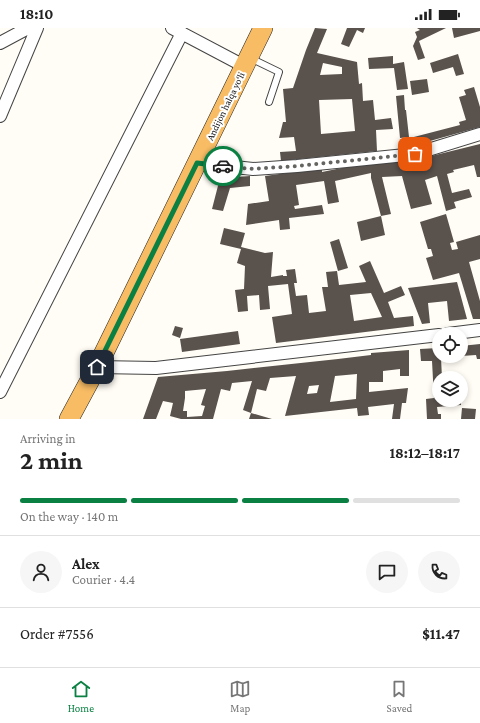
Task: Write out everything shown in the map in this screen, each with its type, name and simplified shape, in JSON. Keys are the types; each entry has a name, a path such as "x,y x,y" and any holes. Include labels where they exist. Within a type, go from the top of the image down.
{"highway":[{"name":"Andijon halqa yo‘li","path":"69,419 97,367 263,28"}],"street":[{"path":"0,44 28,28"},
{"path":"0,116 37,28"},
{"path":"0,392 177,30 246,61"},
{"path":"197,163 253,169 415,154 480,134"},
{"path":"468,332 480,330"},
{"path":"97,367 156,368 432,336"}],"lane":[{"path":"246,61 279,72 269,102"}],"building":[{"path":"315,28 327,29 317,53 357,62 359,84 362,83 363,101 373,100 375,120 391,118 393,129 376,130 377,151 281,161 280,152 296,151 294,137 279,138 283,122 286,122 283,89 293,88","holes":["323,63 342,67 342,74 320,75","352,99 355,131 321,134 319,100"]},
{"path":"347,28 365,28 363,33 357,30 349,47 341,44"},
{"path":"417,28 446,28 419,41 425,58 418,60 413,46 417,37 415,32 420,30"},
{"path":"452,28 480,28 480,31 454,38"},
{"path":"458,54 464,74 456,76 453,67 433,73 430,63"},
{"path":"393,56 393,64 404,62 408,89 397,90 394,68 369,69 368,58"},
{"path":"427,79 429,92 412,95 410,81"},
{"path":"474,87 480,107 480,127 412,146 410,138 460,125 459,122 466,120 459,97 466,95 464,90"},
{"path":"404,95 409,137 400,138 396,96"},
{"path":"480,144 480,177 477,177 474,165 453,170 454,172 447,174 452,193 469,189 472,197 454,202 456,208 446,211 437,176 425,180 432,204 411,209 402,176 382,177 391,214 381,216 371,173 335,181 339,202 328,204 324,181 296,185 299,205 294,206 295,209 322,205 324,214 289,218 290,229 280,230 279,220 246,225 248,204 269,201 265,176 322,168 322,172 371,162 411,161"},
{"path":"250,176 250,186 230,188 223,211 212,209 220,178"},
{"path":"446,214 454,242 450,243 452,250 458,249 456,242 480,235 480,259 469,262 480,301 480,319 473,319 459,273 433,280 426,258 433,256 431,249 428,249 420,222"},
{"path":"381,216 385,235 361,241 357,222"},
{"path":"224,228 245,233 241,247 265,253 273,252 271,277 283,275 287,276 286,270 295,269 297,283 294,283 296,296 307,295 309,313 326,311 322,287 328,287 326,272 337,271 339,285 366,282 359,266 370,261 384,293 401,286 405,295 388,302 394,318 413,316 414,326 276,343 272,317 292,314 288,284 268,286 270,309 260,310 259,295 247,296 248,311 238,312 235,290 244,289 245,266 237,263 241,249 220,244","holes":["371,293 382,317 354,321 350,295"]},
{"path":"339,239 348,268 338,271 330,242"},
{"path":"457,282 467,319 449,321 447,301 428,303 430,323 422,324 408,288"},
{"path":"175,326 183,328 180,338 172,335"},
{"path":"238,331 240,344 182,352 180,339"},
{"path":"480,344 480,359 477,359 476,355 468,356 468,345"},
{"path":"432,348 432,361 421,361 420,349"},
{"path":"409,350 409,376 400,376 400,369 383,371 383,382 369,382 369,392 408,388 406,403 402,403 400,419 392,419 394,404 368,407 369,415 358,416 357,408 285,416 296,376 270,378 266,391 257,389 251,413 243,410 252,381 232,383 230,391 221,389 213,419 181,419 170,416 173,403 163,401 156,419 143,419 158,377 227,371 371,355 371,353","holes":["357,374 356,399 330,402 335,376","319,385 317,393 307,394 309,386","206,389 201,405 205,406 202,416 187,417 187,411 183,411 185,391"]},
{"path":"432,363 441,363 442,371 433,371"},
{"path":"432,398 432,407 437,407 438,414 441,414 441,419 427,419 426,399"},
{"path":"462,408 476,409 475,419 461,419"},
{"path":"251,413 272,419 249,419"}],"way so far":[{"path":"223,166 253,169 415,154"}],"route":[{"path":"97,367 197,163 223,166"}]}
